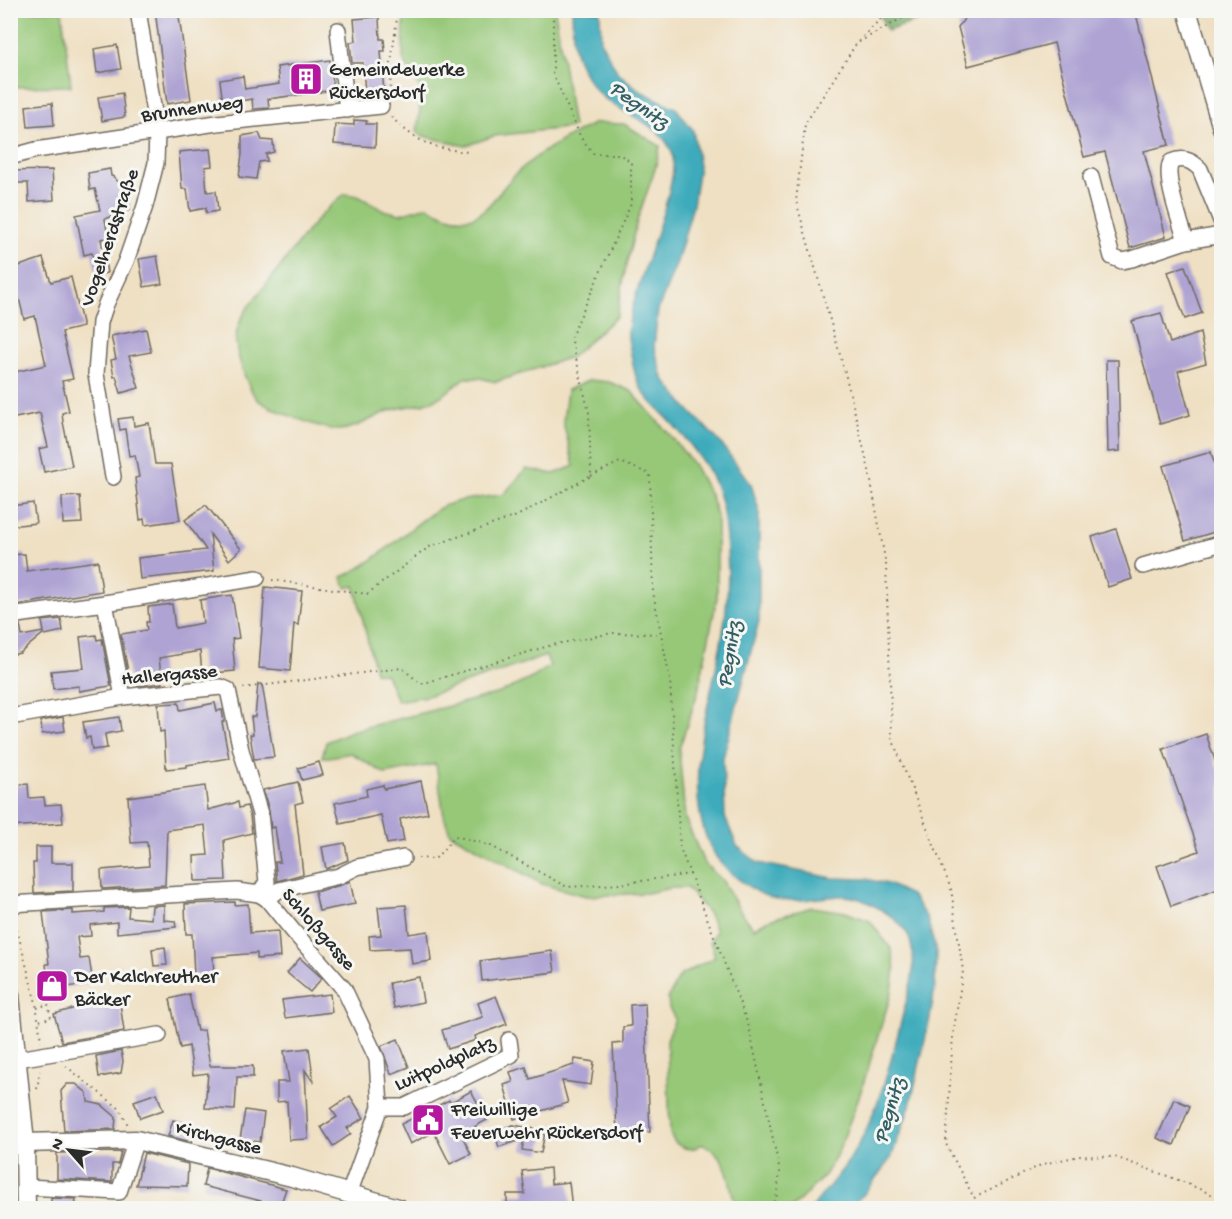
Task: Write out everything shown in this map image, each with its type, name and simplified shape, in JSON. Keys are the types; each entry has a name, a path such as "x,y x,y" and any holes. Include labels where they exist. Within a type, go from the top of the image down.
{"main road":[{"path":"1187,10 1221,128"},
{"path":"11,1004 25,1143 26,1209"},
{"name":"Kirchgasse","path":"25,1143 136,1140 292,1177 356,1200 398,1209"}],"street":[{"name":"Vogelherdstraße","path":"113,477 96,374 100,322 126,261 145,206 156,163 157,132 138,10"},
{"path":"338,30 347,110"},
{"name":"Brunnenweg","path":"10,157 36,150 217,123 347,110 386,101"},
{"path":"1186,241 1169,179 1168,168 1171,162 1184,159 1194,163 1200,169 1221,223"},
{"path":"1091,177 1112,257 1122,261 1132,259 1186,241 1221,235"},
{"path":"1143,566 1221,543"},
{"path":"10,616 257,578"},
{"path":"105,603 123,697"},
{"name":"Hallergasse","path":"10,717 123,697 221,687 228,690 232,699 241,750 260,814 267,882 263,896"},
{"path":"263,896 339,876 357,867 403,858"},
{"name":"Schloßgasse","path":"11,904 199,892 237,891 263,896 344,988 377,1059 380,1107 356,1200"},
{"path":"15,1053 42,1053 159,1035"},
{"name":"Luitpoldplatz","path":"380,1107 404,1107 511,1055 510,1040"},
{"path":"27,1187 119,1192 136,1140"}],"path":[{"path":"398,10 386,101 400,125 424,144 468,152"},
{"path":"553,10 553,74 581,138 594,153 619,154 631,162 631,204 571,337 589,412 591,476"},
{"path":"889,10 856,44 805,124 796,201 844,369 871,480 886,565 892,738 951,889 963,971 953,1035 946,1144 974,1198 1043,1164 1079,1156 1115,1156 1221,1199"},
{"path":"856,44 917,10"},
{"path":"257,578 367,594 429,547 516,516 620,462 650,474 653,592 670,680 680,848 749,1027 780,1172 776,1199 768,1209"},
{"path":"228,690 402,668 421,684 552,645 612,633 661,634"},
{"path":"403,858 435,859 455,836 489,844 567,887 620,884 690,874"},
{"path":"11,904 37,1008 42,1053 37,1087 38,1098"},
{"path":"37,1008 48,1004 51,1018 38,1021"},
{"path":"42,1053 59,1060 120,1109 136,1140"}],"green space":[{"path":"10,11 62,11 71,86 11,87"},
{"path":"455,11 555,11 573,127 494,136 465,146 417,133 422,92 403,59 404,14"},
{"path":"878,11 946,11 887,31"},
{"path":"595,123 624,124 660,146 655,169 637,221 617,316 571,357 496,382 480,378 465,378 432,401 392,410 344,429 329,429 307,422 270,407 256,398 245,378 237,352 236,338 240,321 306,233 345,194 358,196 383,210 400,214 427,206 447,216 462,219 474,216 485,209 514,176 535,158"},
{"path":"590,380 609,382 631,391 693,464 711,497 717,516 717,598 698,692 679,749 685,818 704,863 722,880 742,914 754,928 769,920 812,907 845,912 870,921 892,950 895,969 892,991 860,1094 839,1150 826,1174 792,1208 736,1208 726,1169 720,1157 704,1145 691,1149 683,1147 673,1140 670,1133 667,1040 675,1019 669,1008 668,999 681,975 715,957 710,941 716,931 709,914 687,888 671,888 647,893 586,896 542,884 450,833 444,816 436,764 385,774 351,753 322,757 326,742 351,731 500,693 532,678 550,666 546,656 427,696 397,701 386,674 375,672 355,586 346,588 342,577 380,554 440,508 462,500 503,495 526,469 554,474 574,466 563,422 567,390"}],"water":[{"name":"Pegnitz","path":"572,11 600,11 601,42 618,73 642,92 676,108 693,130 699,166 693,205 678,259 658,310 654,346 663,378 686,407 719,441 751,484 759,510 759,621 723,758 725,817 737,846 758,863 833,878 866,879 888,884 911,895 927,918 936,951 935,987 930,1018 910,1106 891,1158 864,1194 849,1208 812,1208 851,1157 870,1122 890,1064 911,981 913,962 911,942 903,928 888,914 859,899 841,896 784,900 768,897 759,892 740,881 718,859 702,824 698,794 698,763 722,638 727,598 727,554 723,513 720,497 707,468 687,440 641,388 635,372 628,337 631,313 670,185 673,165 671,150 658,132 612,104 589,81 574,47"}],"building":[{"path":"155,10 178,10 191,100 167,104"},
{"path":"971,10 1135,10 1169,145 1144,151 1166,237 1130,248 1105,152 1084,157 1054,43 968,66 958,27"},
{"path":"379,17 380,39 384,39 385,51 381,51 384,94 365,96 363,63 352,63 350,42 356,41 354,19"},
{"path":"117,45 121,69 97,73 94,49"},
{"path":"330,60 334,90 268,99 269,108 253,109 252,99 223,104 220,80 243,76 245,89 279,84 277,67"},
{"path":"122,93 125,117 102,121 98,97"},
{"path":"52,103 54,125 28,127 26,106"},
{"path":"354,120 376,124 375,147 334,144 335,124 354,125"},
{"path":"259,133 262,140 273,141 274,152 266,154 267,161 259,162 256,179 239,177 242,136"},
{"path":"210,149 212,166 205,167 207,192 216,191 218,211 206,213 206,208 190,211 187,189 182,189 179,152"},
{"path":"110,169 111,176 123,188 128,188 130,210 105,219 108,238 101,239 107,273 97,275 92,253 84,255 76,215 100,210 95,189 90,190 88,173"},
{"path":"52,170 54,200 29,202 28,183 11,183 10,171"},
{"path":"157,256 162,284 144,287 139,259"},
{"path":"43,258 51,282 71,277 83,327 62,332 73,379 62,381 69,411 62,413 63,422 72,466 44,472 39,449 48,447 40,413 10,419 10,373 46,365 35,316 24,319 15,281 10,283 10,269"},
{"path":"1185,266 1202,313 1185,319 1168,272"},
{"path":"1161,313 1170,343 1200,333 1206,363 1178,371 1190,415 1160,424 1132,321"},
{"path":"146,329 151,352 129,356 139,388 121,393 116,376 114,377 111,360 116,359 111,336"},
{"path":"1106,360 1118,360 1120,451 1108,452"},
{"path":"133,417 134,426 149,423 155,464 171,464 180,520 145,525 144,519 140,520 135,478 139,477 135,455 129,456 125,429 120,430 118,419"},
{"path":"1211,452 1221,486 1221,530 1185,541 1163,466"},
{"path":"80,496 82,523 63,524 62,497"},
{"path":"33,503 36,523 10,526 10,506"},
{"path":"206,505 241,549 229,560 210,534 214,571 140,579 138,558 206,550 185,520"},
{"path":"1116,529 1132,579 1108,587 1092,537"},
{"path":"25,554 27,571 98,561 102,591 10,606 10,555"},
{"path":"265,587 302,591 298,625 294,624 290,671 259,668"},
{"path":"232,595 239,638 232,639 235,671 202,674 200,651 159,658 162,683 138,686 137,681 130,682 121,634 147,630 148,607 172,604 175,628 203,623 200,600"},
{"path":"61,619 63,631 45,635 44,633 20,653 10,655 10,626 20,625 22,636 44,632 42,621"},
{"path":"96,635 97,640 102,639 111,686 79,691 79,686 53,689 51,671 84,668 80,637"},
{"path":"258,684 262,684 274,757 254,759 250,735 253,734 251,717 255,717"},
{"path":"179,703 180,710 215,703 217,711 222,710 229,758 166,769 164,731 160,732 158,704"},
{"path":"63,717 65,731 42,734 41,721"},
{"path":"119,717 121,731 105,734 107,748 92,750 90,737 86,738 83,722"},
{"path":"1206,734 1221,778 1221,888 1171,906 1157,866 1199,851 1163,749"},
{"path":"319,762 323,775 302,780 298,768"},
{"path":"421,781 428,813 400,819 404,841 387,844 381,815 340,824 335,803 367,796 366,789 383,785 384,789"},
{"path":"298,782 303,802 295,804 303,874 277,881 275,862 280,862 275,827 271,828 263,790"},
{"path":"28,784 29,798 44,797 45,805 61,804 63,823 10,827 10,786"},
{"path":"205,786 208,810 238,802 239,808 247,806 250,816 252,833 224,840 226,880 195,881 194,856 208,855 205,825 167,830 165,885 102,889 101,870 149,866 147,842 131,843 128,797"},
{"path":"345,843 348,860 326,869 322,847"},
{"path":"36,847 51,847 51,863 73,863 73,891 34,893 33,863 36,863"},
{"path":"350,881 355,904 319,911 315,892"},
{"path":"235,902 235,905 248,904 250,933 278,931 280,957 257,959 257,953 213,957 214,975 194,975 192,934 186,934 185,904"},
{"path":"164,905 164,920 175,921 176,927 117,933 117,922 90,925 91,936 77,937 80,959 89,958 93,983 49,990 46,964 49,964 43,912 73,910 73,914 104,912 104,908 129,907 128,917 151,919 152,906"},
{"path":"406,905 409,934 428,931 431,961 412,964 410,948 370,950 369,936 381,935 378,907"},
{"path":"165,947 167,965 154,966 152,949"},
{"path":"552,951 555,972 482,981 480,961"},
{"path":"300,958 322,978 310,992 287,973"},
{"path":"419,977 423,1002 394,1008 389,983"},
{"path":"189,994 197,1031 204,1030 210,1066 253,1066 253,1077 237,1077 235,1110 205,1108 208,1073 193,1075 189,1046 180,1048 170,999"},
{"path":"330,994 332,1012 285,1018 282,1000"},
{"path":"119,996 124,1031 62,1042 54,1014"},
{"path":"496,996 507,1024 475,1036 476,1040 448,1049 442,1030 483,1017 478,1003"},
{"path":"645,1004 650,1132 617,1133 613,1044 623,1043 623,1027 631,1026 630,1005"},
{"path":"398,1039 409,1067 391,1074 381,1046"},
{"path":"309,1048 314,1083 305,1070 308,1139 289,1140 287,1101 277,1102 277,1082 289,1082 284,1051"},
{"path":"121,1051 123,1061 121,1073 99,1077 96,1056"},
{"path":"575,1059 594,1062 591,1085 562,1081 568,1103 514,1119 504,1085 513,1082 510,1072 526,1067 530,1079 574,1065"},
{"path":"67,1084 76,1084 87,1093 88,1102 102,1105 116,1117 115,1129 64,1131 61,1091"},
{"path":"471,1091 487,1120 461,1134 471,1154 450,1164 434,1132 410,1144 401,1124 449,1100 450,1103"},
{"path":"157,1093 163,1110 140,1118 134,1101"},
{"path":"350,1096 364,1118 347,1128 351,1134 333,1146 321,1127 337,1117 331,1109"},
{"path":"1174,1099 1190,1106 1174,1145 1157,1138"},
{"path":"245,1110 264,1113 260,1142 240,1139"},
{"path":"173,1120 196,1126 192,1142 168,1136"},
{"path":"513,1125 547,1131 541,1153 522,1150 524,1139 499,1147 494,1132"},
{"path":"121,1152 118,1164 112,1164 112,1182 57,1179 57,1153"},
{"path":"144,1153 188,1164 187,1186 136,1185"},
{"path":"207,1168 286,1189 279,1209 258,1209 261,1201 203,1186"},
{"path":"550,1168 551,1184 569,1182 572,1209 507,1209 507,1194 525,1194 522,1171"},
{"path":"51,1198 76,1199 75,1209 51,1209"}],"place":[{"name":"Gemeindewerke Rückersdorf","path":"306,79"},
{"name":"Der Kalchreuther Bäcker","path":"52,986"},
{"name":"Freiwillige Feuerwehr Rückersdorf","path":"428,1120"}]}
